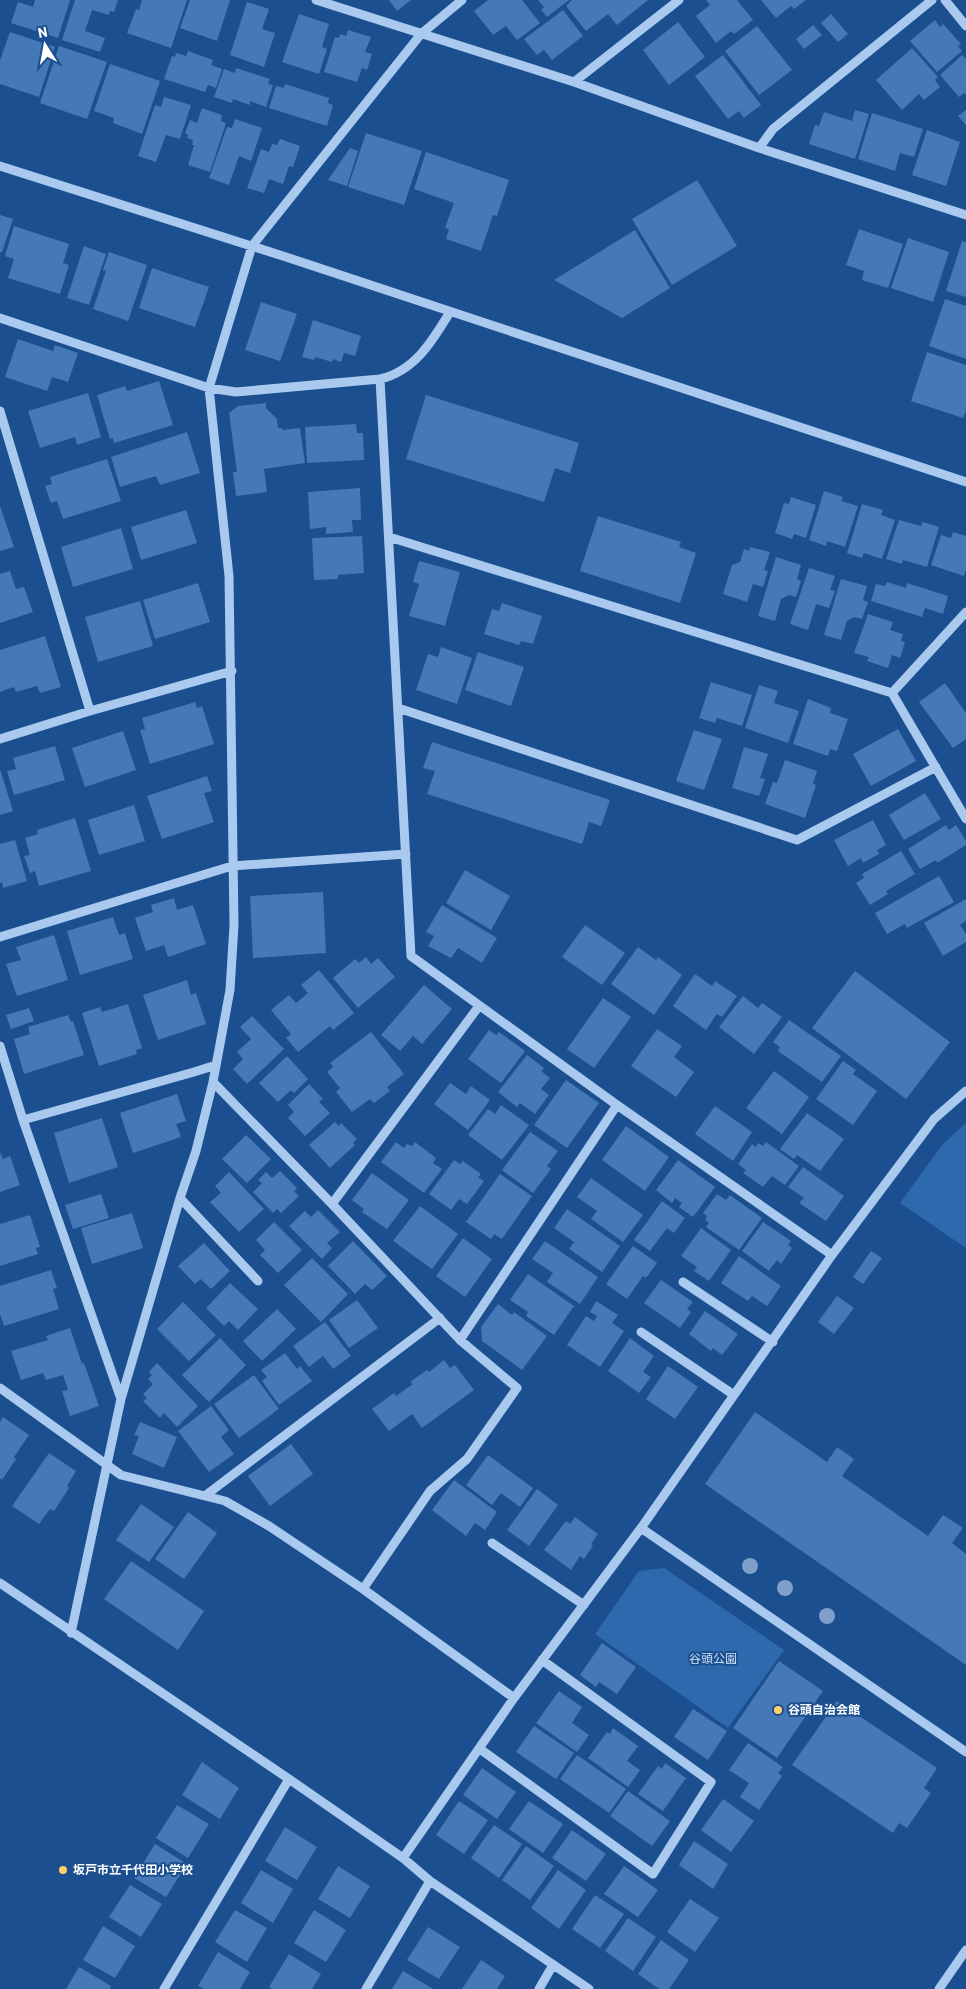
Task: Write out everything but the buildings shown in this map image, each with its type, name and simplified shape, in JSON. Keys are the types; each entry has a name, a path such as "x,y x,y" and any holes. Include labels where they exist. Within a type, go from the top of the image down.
{"street":[{"path":"316,0 574,82 759,148 966,215"},
{"path":"71,1633 121,1399 180,1198 196,1151 213,1082 230,990 234,925 232,866 232,671 229,576 209,388 252,246 421,34 462,0"},
{"path":"574,82 679,0"},
{"path":"759,148 773,129 932,0"},
{"path":"944,0 966,26"},
{"path":"0,166 252,246 966,482"},
{"path":"0,318 209,388 236,392 380,379 393,376 412,363 429,346 450,312"},
{"path":"380,379 411,956 617,1105 832,1255"},
{"path":"0,411 90,711"},
{"path":"389,537 892,693 966,819"},
{"path":"892,693 966,612"},
{"path":"0,739 90,711 232,671"},
{"path":"398,708 797,840 936,767"},
{"path":"0,937 232,866 406,854"},
{"path":"332,1204 479,1006"},
{"path":"0,1046 23,1120 121,1399"},
{"path":"23,1120 216,1065"},
{"path":"213,1082 332,1204 460,1340 517,1388 468,1459 430,1491 363,1589"},
{"path":"403,1858 514,1698 642,1528 832,1255 934,1119 966,1091"},
{"path":"460,1340 617,1105"},
{"path":"180,1198 258,1281"},
{"path":"683,1282 773,1342"},
{"path":"206,1495 440,1318"},
{"path":"641,1332 734,1396"},
{"path":"0,1388 121,1475 225,1501 269,1526 363,1589 514,1698"},
{"path":"642,1528 966,1752"},
{"path":"492,1543 584,1605"},
{"path":"0,1583 71,1633 289,1779 403,1858 430,1881 589,1989"},
{"path":"480,1749 653,1874 711,1782 542,1660"},
{"path":"164,1989 289,1779"},
{"path":"366,1989 430,1881"},
{"path":"939,1989 966,1950"},
{"path":"539,1989 553,1964"}],"green space":[{"path":"966,1123 966,1248 900,1203 942,1145"},
{"name":"谷頭公園","path":"664,1568 784,1650 728,1728 595,1634 639,1571"}],"place":[{"name":"谷頭自治会館","path":"778,1710"},
{"name":"坂戸市立千代田小学校","path":"63,1870"}]}
